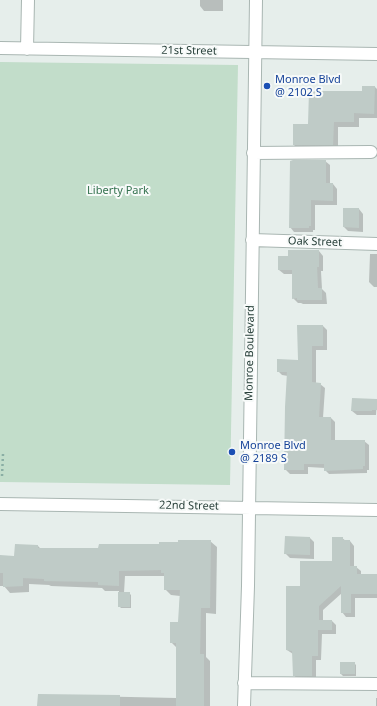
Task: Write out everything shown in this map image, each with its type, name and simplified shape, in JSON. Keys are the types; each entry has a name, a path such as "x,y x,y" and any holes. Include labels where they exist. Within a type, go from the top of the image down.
{"street":[{"path":"27,49 28,0"},
{"name":"Monroe Boulevard","path":"244,706 248,586 256,0"},
{"name":"21st Street","path":"0,48 377,54"},
{"path":"253,153 371,152"},
{"name":"Oak Street","path":"252,240 377,244"},
{"name":"22nd Street","path":"0,504 377,510"},
{"path":"244,683 377,684"}],"path":[{"path":"2,476 3,454"}],"green space":[{"name":"Liberty Park","path":"0,62 238,65 230,485 0,482"}],"building":[{"path":"362,86 375,86 374,114 354,113 354,122 334,122 333,145 293,145 293,124 308,124 309,91 362,91"},
{"path":"326,160 326,183 333,183 333,201 311,200 311,226 309,226 309,228 289,228 290,161"},
{"path":"343,208 359,208 359,228 343,227"},
{"path":"288,250 319,250 319,267 317,267 318,288 322,288 322,300 292,299 292,270 278,270 278,256 288,256"},
{"path":"297,325 323,325 323,346 312,346 312,382 321,383 319,417 331,417 331,440 365,440 365,466 363,466 363,469 324,471 324,464 304,464 304,470 284,470 287,372 277,372 277,359 298,360"},
{"path":"352,398 377,399 377,410 351,411"},
{"path":"285,536 310,537 310,555 284,554"},
{"path":"332,537 343,537 343,540 350,540 350,566 357,566 357,574 377,574 377,594 351,594 351,613 341,613 341,586 319,606 319,620 332,620 332,630 318,630 318,656 312,656 312,676 293,676 292,651 286,650 286,586 300,586 300,561 332,561"},
{"path":"178,540 211,540 210,608 201,608 200,654 204,654 204,706 176,706 176,643 170,643 170,622 178,622 180,590 164,590 164,573 161,573 161,570 119,571 119,586 98,585 98,582 44,581 44,579 23,578 23,586 3,587 3,573 0,573 0,555 14,556 15,544 38,545 38,548 98,548 99,544 159,544 159,542 178,542"},
{"path":"118,592 130,592 130,607 118,607"},
{"path":"340,662 355,662 355,674 340,674"},
{"path":"38,694 120,695 120,706 37,706"}],"place":[{"name":"Monroe Blvd @ 2102 S","path":"267,86"},
{"name":"Monroe Blvd @ 2189 S","path":"232,452"}]}
